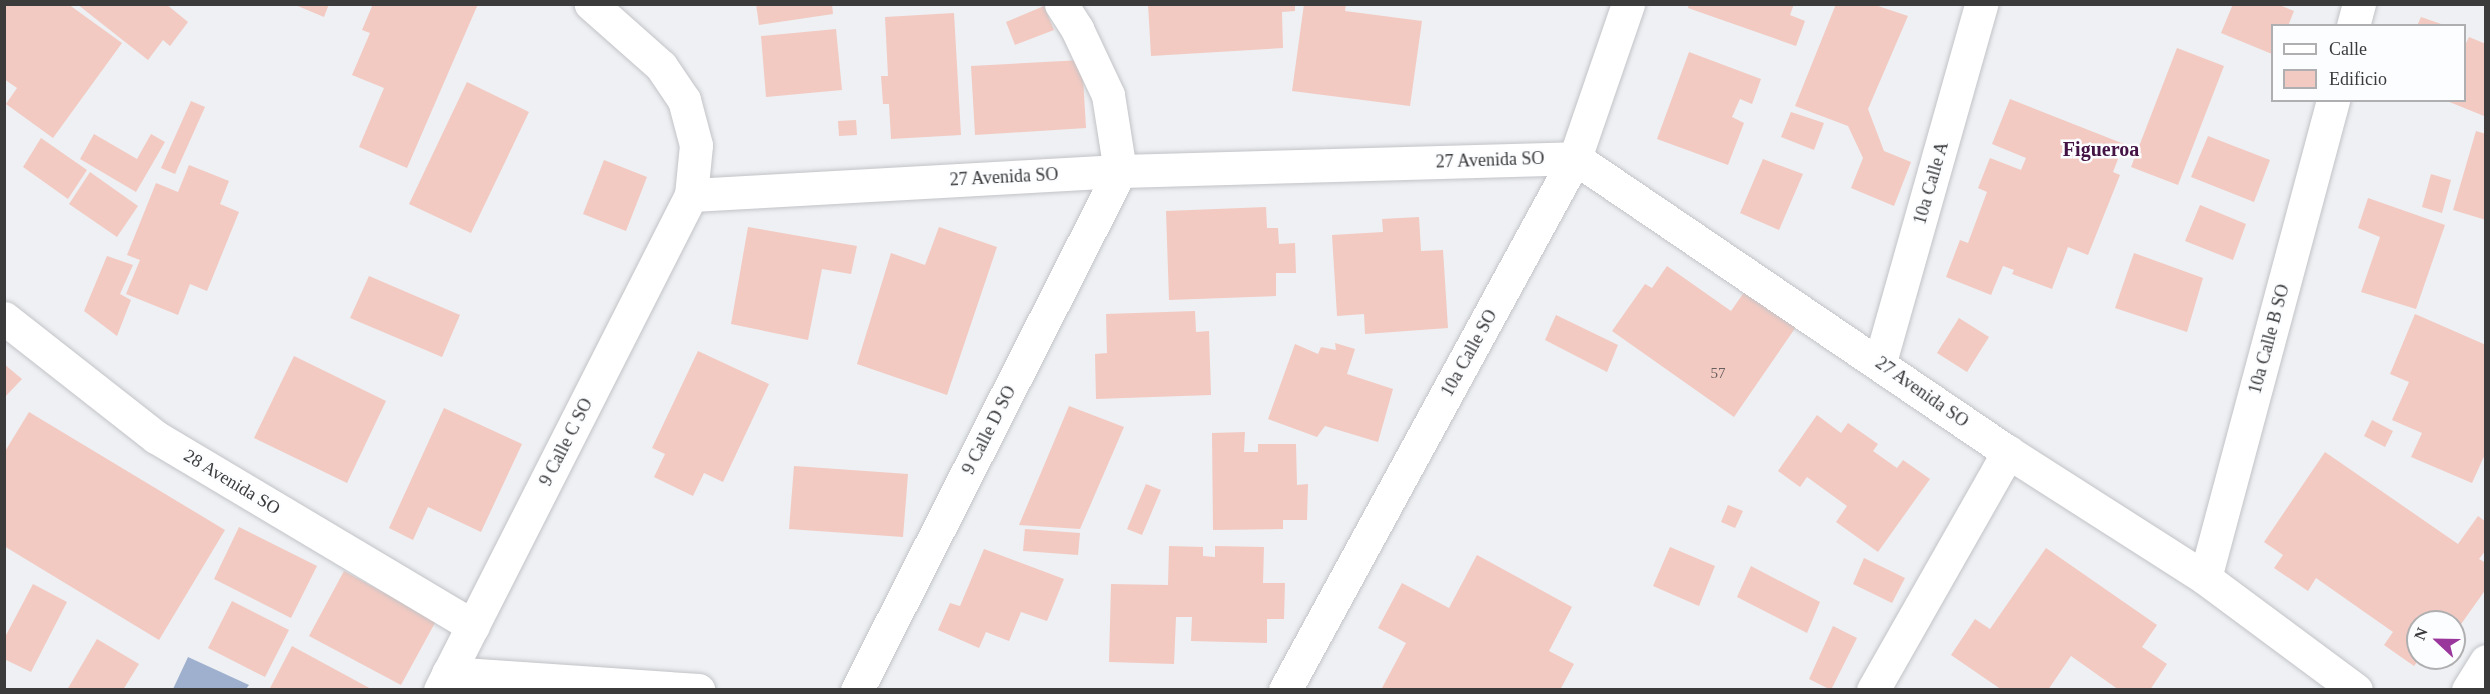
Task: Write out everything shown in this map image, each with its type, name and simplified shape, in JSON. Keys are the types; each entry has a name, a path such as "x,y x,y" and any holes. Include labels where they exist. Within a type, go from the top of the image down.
{"street":[{"path":"591,4 661,66 684,100 696,145 690,195"},
{"path":"1061,4 1077,29 1108,95 1120,171"},
{"name":"10a Calle SO","path":"1285,690 1575,158 1628,4"},
{"name":"10a Calle A","path":"1880,362 1981,4"},
{"path":"2354,24 2359,4"},
{"name":"10a Calle B SO","path":"2205,578 2332,102"},
{"name":"27 Avenida SO","path":"690,195 1120,171 1575,158 1880,362 2008,452 2205,578 2356,690"},
{"name":"9 Calle D SO","path":"857,690 1120,171"},
{"name":"9 Calle C SO","path":"444,681 690,195"},
{"name":"28 Avenida SO","path":"4,318 156,437 473,626"},
{"path":"1873,690 2008,452"},
{"path":"2468,690 2486,661"},
{"path":"444,681 698,690"}],"water":[{"path":"188,657 249,685 246,689 173,689"}],"building":[{"path":"4,4 68,4 122,43 53,138 6,104 17,88 4,79"},
{"path":"77,4 166,4 188,22 170,46 163,40 148,60"},
{"path":"293,4 329,4 324,17"},
{"path":"373,4 478,4 407,168 359,147 384,88 352,75 370,33 362,30"},
{"path":"756,4 832,4 833,14 759,25"},
{"path":"1148,4 1295,4 1295,11 1282,12 1283,48 1151,56"},
{"path":"1304,4 1346,4 1345,11 1422,21 1410,106 1292,91"},
{"path":"1689,4 1794,4 1790,15 1805,21 1796,46 1688,8"},
{"path":"1836,4 1872,4 1908,16 1868,109 1884,151 1911,162 1894,206 1851,188 1863,158 1848,126 1795,106"},
{"path":"2233,4 2277,4 2294,11 2289,24 2271,24 2271,54 2221,33"},
{"path":"1044,6 1054,30 1015,45 1006,22"},
{"path":"954,13 961,135 891,139 889,104 883,104 881,76 888,76 885,17"},
{"path":"2421,17 2441,24 2418,24"},
{"path":"836,29 842,90 766,97 761,36"},
{"path":"2469,37 2486,44 2484,116 2449,102 2466,102 2466,43"},
{"path":"2177,48 2224,66 2178,185 2131,167"},
{"path":"1689,52 1761,79 1752,104 1740,99 1732,117 1744,123 1728,165 1657,139"},
{"path":"1082,60 1086,128 975,135 971,66"},
{"path":"467,82 529,112 471,233 409,204"},
{"path":"2010,99 2124,144 2113,172 2120,175 2088,255 2068,247 2052,289 2012,274 2014,270 2003,266 1991,295 1946,277 1960,240 1968,243 1987,192 1978,188 1990,158 2021,170 2026,158 1992,144"},
{"path":"191,101 205,107 175,174 161,168"},
{"path":"1791,112 1824,123 1814,150 1781,137"},
{"path":"856,120 857,135 839,136 838,121"},
{"path":"2476,131 2486,134 2486,220 2453,210"},
{"path":"94,134 137,159 151,134 165,142 136,192 80,159"},
{"path":"2208,136 2270,160 2254,202 2191,177"},
{"path":"41,138 87,170 68,199 23,167"},
{"path":"1763,159 1803,174 1779,230 1740,213"},
{"path":"604,160 647,177 626,231 583,214"},
{"path":"189,165 229,181 220,204 239,212 207,291 190,284 178,315 126,294 140,260 127,255 156,183 178,192"},
{"path":"90,172 138,206 117,237 69,204"},
{"path":"2431,174 2451,180 2442,213 2422,207"},
{"path":"2368,198 2445,225 2416,309 2361,292 2380,237 2358,228"},
{"path":"2200,205 2246,224 2233,260 2185,241"},
{"path":"1266,207 1267,228 1278,228 1279,244 1295,243 1296,273 1276,273 1276,296 1169,300 1166,211"},
{"path":"1419,217 1421,251 1443,250 1448,328 1365,334 1364,314 1337,316 1332,235 1383,232 1382,219"},
{"path":"748,227 857,246 851,274 822,269 808,340 731,324"},
{"path":"939,227 997,247 947,395 857,364 891,253 925,265"},
{"path":"2134,253 2203,278 2187,332 2115,308"},
{"path":"107,256 133,265 120,294 131,300 117,336 84,311"},
{"path":"1667,266 1731,311 1747,288 1798,324 1734,417 1612,331 1645,284 1652,288"},
{"path":"369,276 460,315 442,357 350,318"},
{"path":"1195,311 1196,332 1209,331 1211,395 1096,399 1095,354 1107,353 1106,314"},
{"path":"2415,314 2486,345 2486,452 2472,483 2411,457 2422,433 2392,420 2409,382 2390,374"},
{"path":"1556,315 1618,345 1607,372 1545,340"},
{"path":"1959,318 1989,337 1967,372 1937,353"},
{"path":"1335,343 1355,349 1347,374 1393,389 1378,442 1325,426 1317,437 1268,419 1295,344 1318,354 1321,347 1336,350"},
{"path":"698,351 769,384 723,482 704,473 693,496 654,477 665,454 652,448"},
{"path":"294,356 386,401 347,483 254,438"},
{"path":"4,364 22,379 4,398"},
{"path":"1069,406 1124,427 1080,529 1019,525"},
{"path":"444,408 522,444 481,532 428,507 413,540 389,528"},
{"path":"29,412 225,530 159,640 4,546 4,453"},
{"path":"1817,415 1841,433 1848,423 1878,444 1873,451 1897,468 1903,460 1930,479 1878,552 1836,522 1847,506 1807,477 1800,487 1778,471"},
{"path":"2372,420 2393,431 2385,447 2364,436"},
{"path":"1245,432 1244,452 1258,452 1258,444 1296,444 1297,485 1308,484 1307,520 1283,520 1283,529 1213,530 1212,433"},
{"path":"2325,452 2458,544 2478,516 2486,522 2486,550 2479,559 2486,563 2486,589 2466,617 2466,610 2406,610 2406,660 2384,645 2393,632 2316,578 2308,591 2274,568 2283,555 2264,542"},
{"path":"794,466 908,474 903,537 789,529"},
{"path":"1146,484 1161,490 1142,535 1127,529"},
{"path":"1728,505 1743,511 1735,528 1721,522"},
{"path":"239,527 317,566 291,618 214,579"},
{"path":"1025,529 1080,533 1078,555 1023,551"},
{"path":"1169,546 1203,547 1203,556 1215,557 1215,546 1264,547 1263,583 1285,583 1284,619 1267,619 1267,643 1191,641 1192,617 1176,617 1174,664 1109,662 1111,584 1168,585"},
{"path":"1670,547 1715,566 1699,606 1653,586"},
{"path":"2046,548 2157,625 2142,647 2167,664 2150,690 2119,690 2071,656 2048,690 2002,690 1951,655 1975,619 1990,629"},
{"path":"984,549 1064,579 1047,621 1021,612 1009,641 986,632 979,648 938,630 950,603 960,606"},
{"path":"1477,555 1572,607 1549,651 1574,664 1560,690 1382,688 1406,643 1378,628 1402,583 1449,608"},
{"path":"1864,558 1905,578 1892,603 1853,584"},
{"path":"1751,566 1820,602 1807,633 1737,597"},
{"path":"344,571 436,621 401,685 309,636"},
{"path":"33,584 67,602 31,672 4,659 4,639"},
{"path":"232,601 289,630 265,677 208,648"},
{"path":"1833,626 1857,638 1831,690 1809,679"},
{"path":"97,639 139,664 123,690 67,690"},
{"path":"292,646 373,690 269,690"}],"district":[{"name":"Figueroa","path":"2101,149"}]}
